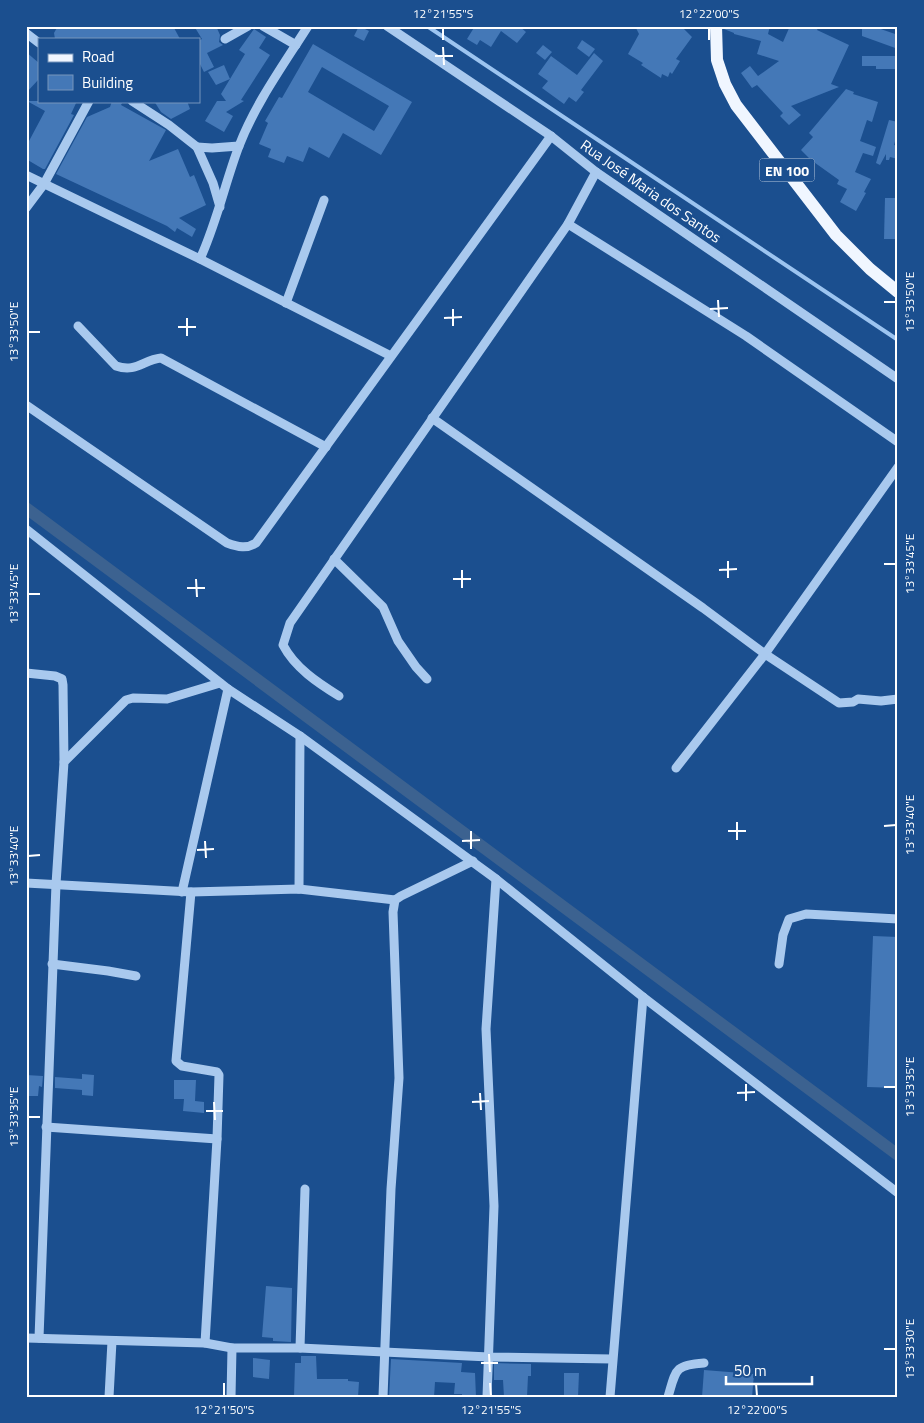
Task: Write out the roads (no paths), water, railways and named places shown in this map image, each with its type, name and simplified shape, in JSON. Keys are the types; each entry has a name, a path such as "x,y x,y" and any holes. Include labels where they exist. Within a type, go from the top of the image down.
{"main road":[{"name":"EN 100","path":"716,26 718,60 725,84 736,105 836,235 870,269 898,292"}],"street":[{"path":"225,39 248,26"},
{"path":"263,26 296,45"},
{"path":"200,259 211,235 239,146 258,108 308,26"},
{"name":"Rua José Maria dos Santos","path":"387,26 551,136 596,172 898,379"},
{"path":"26,33 38,42"},
{"path":"26,208 44,184 88,102"},
{"path":"134,102 169,125 197,147 213,183 220,207"},
{"path":"26,405 227,543 244,547 252,546 551,136"},
{"path":"197,147 239,146"},
{"path":"340,696 319,683 289,658 283,645 290,623 568,224 596,172"},
{"path":"26,175 200,259 391,356"},
{"path":"286,303 324,200"},
{"path":"568,224 746,336 898,442"},
{"path":"78,326 116,366 124,369 133,368 153,359 161,358 326,447"},
{"path":"432,418 703,608 765,654 839,703 852,702 858,699 881,701 898,699"},
{"path":"676,768 765,654 898,467"},
{"path":"26,529 228,689 300,736 496,879 643,997 898,1193"},
{"path":"334,559 383,607 398,641 416,667 428,679"},
{"path":"26,673 55,676 62,679 64,762 52,964 39,1338"},
{"path":"64,762 126,700 133,698 167,699 220,683"},
{"path":"205,1343 219,1075 217,1072 182,1066 176,1061 186,892 228,689"},
{"path":"300,736 300,889"},
{"path":"383,1397 391,1189 399,1078 393,912 395,900 473,862"},
{"path":"487,1397 490,1357 494,1206 486,1029 496,879"},
{"path":"26,883 186,892 300,889 395,900"},
{"path":"779,964 783,935 789,919 806,914 898,920"},
{"path":"52,964 136,976"},
{"path":"610,1397 643,997"},
{"path":"46,1127 217,1139"},
{"path":"300,1348 305,1189"},
{"path":"26,1338 112,1342 205,1343 232,1348 300,1348 490,1357 612,1358"},
{"path":"109,1397 112,1342"},
{"path":"231,1397 232,1348"},
{"path":"668,1397 675,1372 686,1364 704,1363"}],"waterway":[{"path":"427,26 898,340"},
{"path":"26,508 898,1155"}]}
